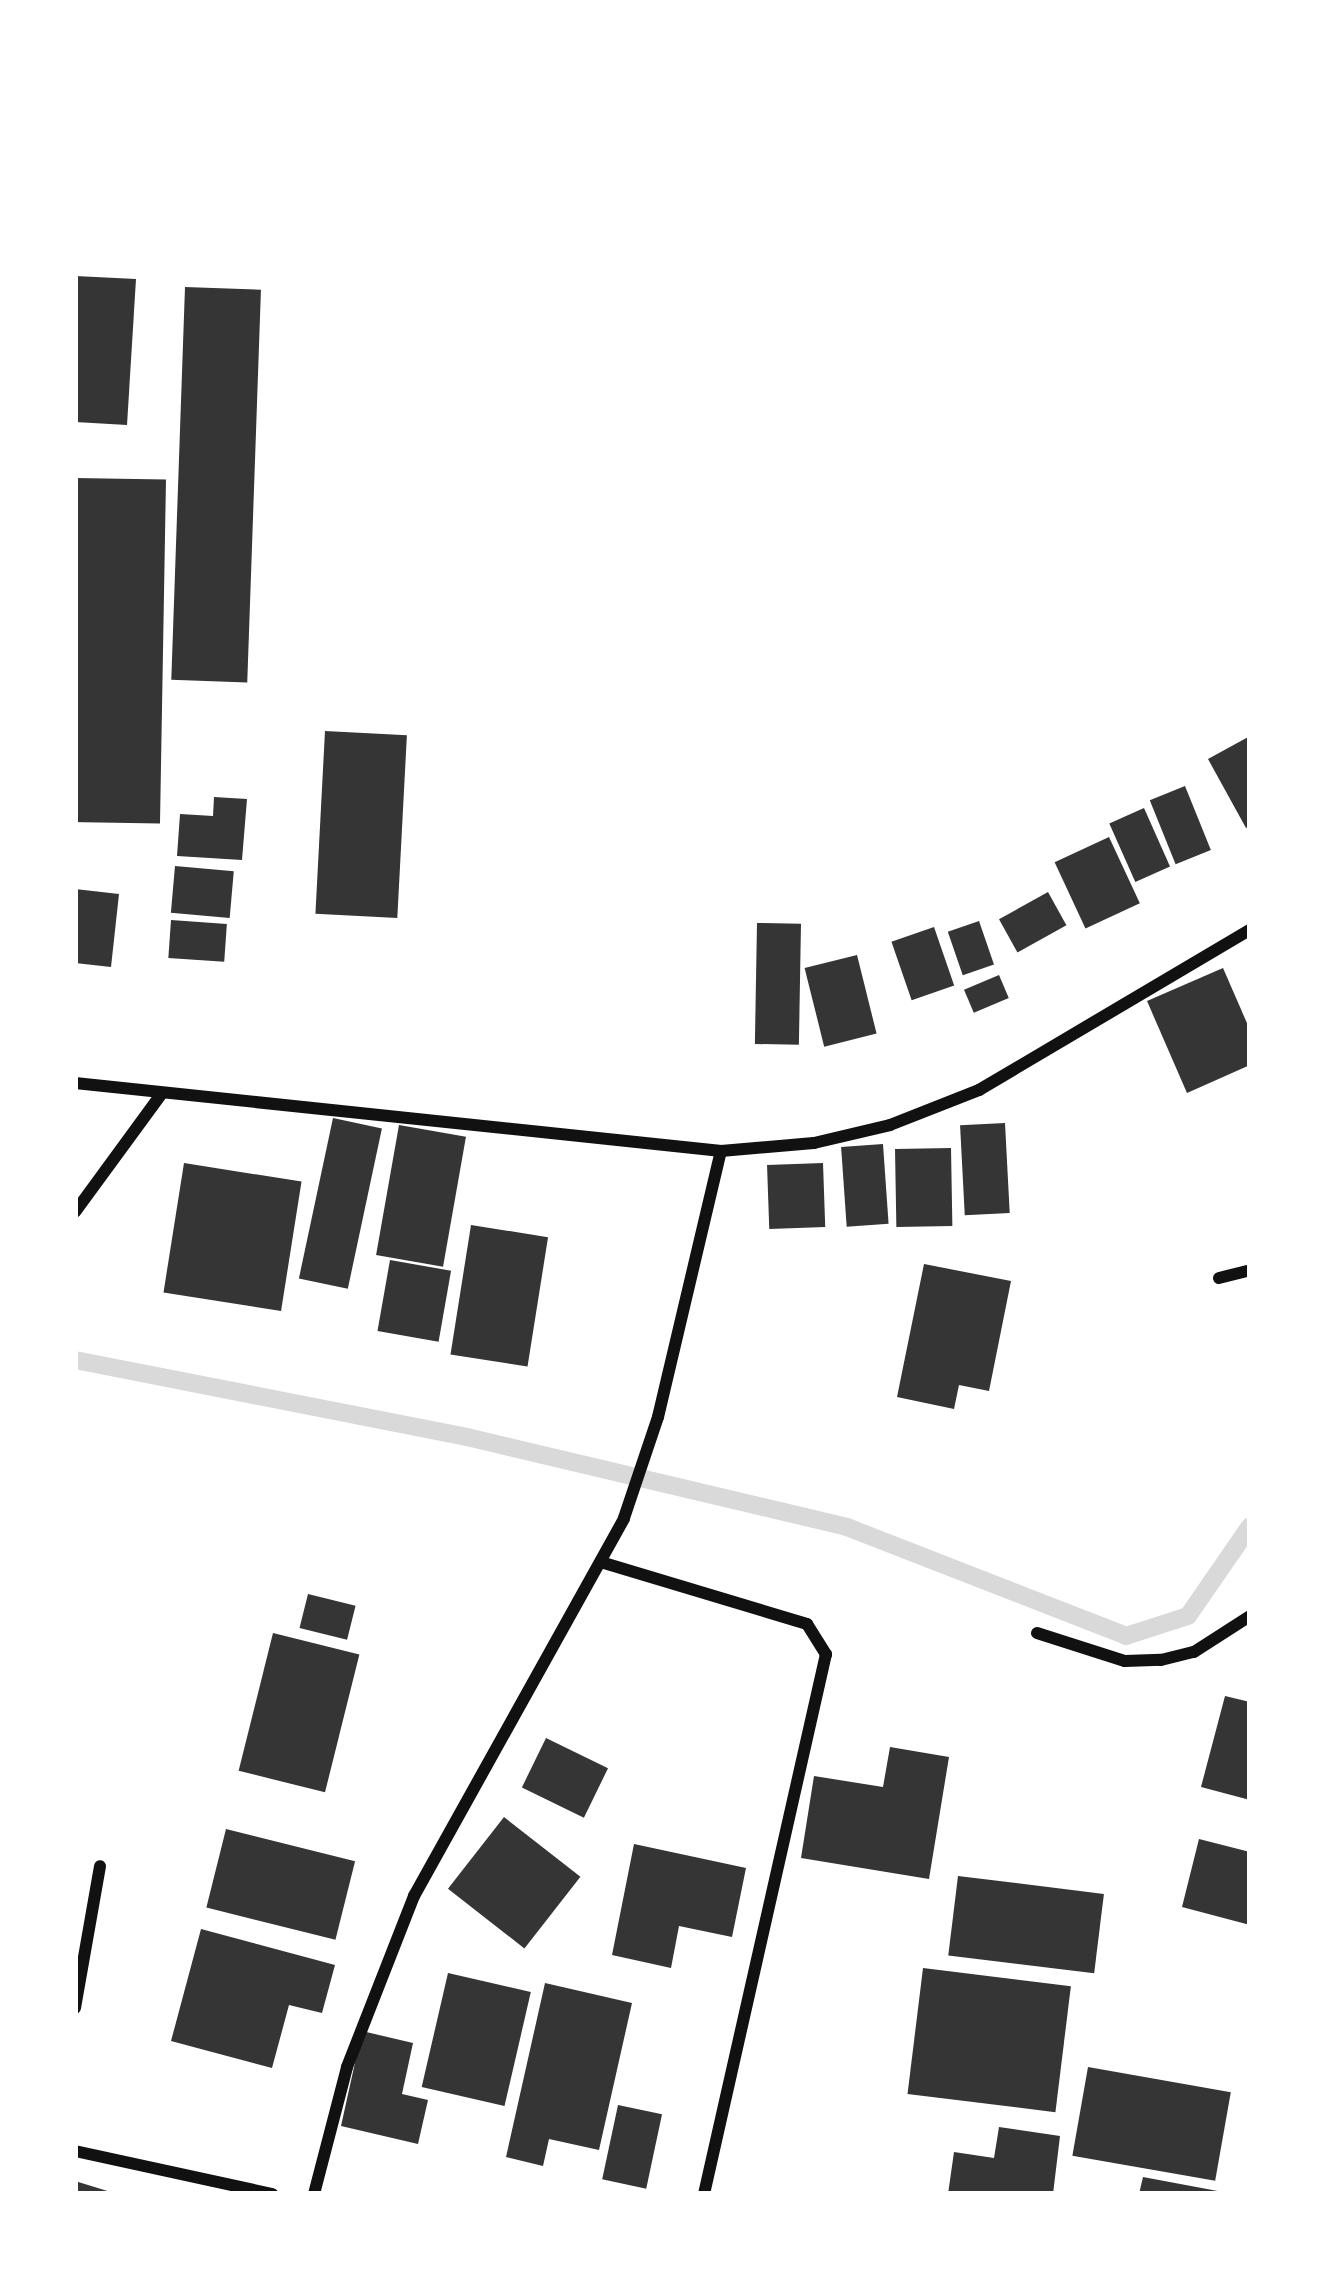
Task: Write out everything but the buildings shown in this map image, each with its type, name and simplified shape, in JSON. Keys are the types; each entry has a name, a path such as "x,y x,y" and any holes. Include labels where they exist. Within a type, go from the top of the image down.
{"street":[{"path":"75,1083 721,1151 890,1125 979,1090 1250,931"},
{"path":"75,1212 162,1093"},
{"path":"314,2194 347,2067 414,1896 604,1563 624,1518 658,1417 721,1151"},
{"path":"1219,1277 1250,1270"},
{"path":"604,1563 807,1624 826,1654 704,2194"},
{"path":"1037,1633 1125,1661 1161,1660 1194,1652 1248,1622"},
{"path":"75,2008 100,1866"},
{"path":"75,2151 272,2194"}],"waterway":[{"path":"75,1360 467,1437 847,1527 1126,1636 1188,1616 1250,1526"}]}
